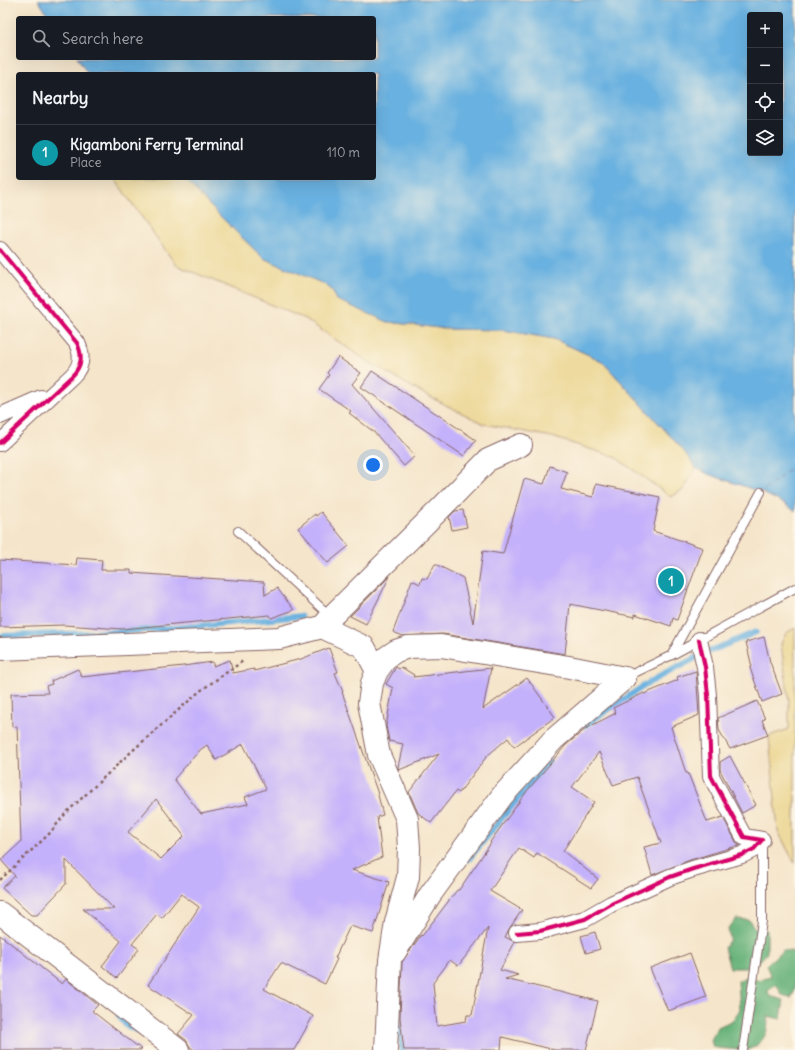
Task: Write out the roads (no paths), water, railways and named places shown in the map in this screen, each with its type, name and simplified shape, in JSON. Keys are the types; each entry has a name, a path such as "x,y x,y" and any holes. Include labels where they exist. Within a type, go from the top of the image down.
{"main road":[{"path":"0,649 279,638 326,622 488,460 521,445"},
{"path":"326,622 364,647 377,670"},
{"path":"386,1050 390,960 396,922 408,877 409,848 407,819 379,755 369,703 372,683 377,670 387,657 396,651 408,647 441,646 569,667 625,678"},
{"path":"390,960 430,895 502,796 553,740 625,678"},
{"path":"0,913 178,1050"}],"street":[{"path":"0,250 77,343 80,350 80,364 77,370 0,443"},
{"path":"0,416 52,393"},
{"path":"698,640 705,667 708,695 711,776 744,837 762,840"},
{"path":"517,933 540,931 585,919 612,904 670,877 742,855 754,849 762,840"}],"lane":[{"path":"672,655 761,492"},
{"path":"238,530 326,622"},
{"path":"625,678 672,655 795,588"},
{"path":"743,1050 762,921 762,840"}],"water":[{"path":"38,0 795,0 795,511 761,492 708,474 696,468 683,450 602,361 554,339 503,330 448,329 388,322 337,300 332,290 324,284 263,258 186,180 376,180 376,72 87,72 78,60 376,60 376,16 49,16"}],"waterway":[{"path":"0,636 96,633 178,628 301,616"},
{"path":"585,725 650,682 701,655 756,632"},
{"path":"469,859 548,761"},
{"path":"398,1008 402,1050"},
{"path":"119,1016 126,1025 138,1031"}],"place":[{"name":"Kigamboni Ferry Terminal","path":"671,581"}]}
